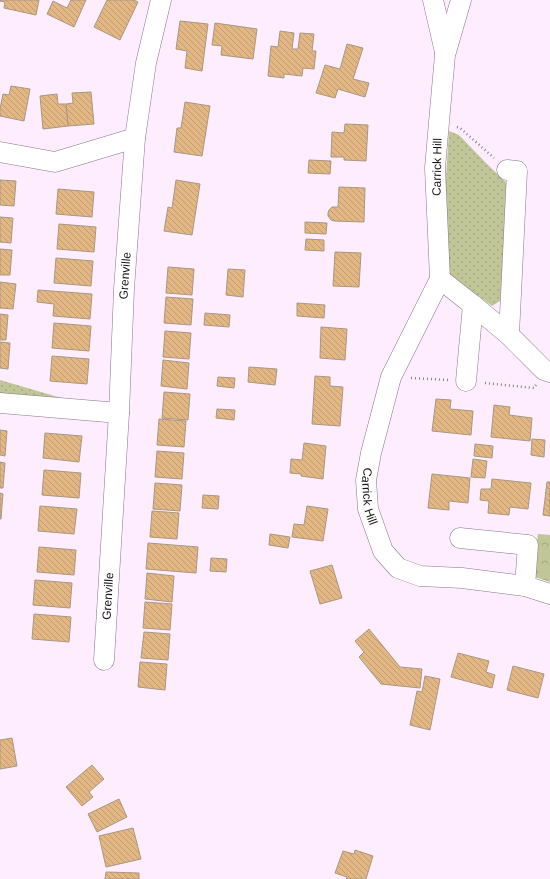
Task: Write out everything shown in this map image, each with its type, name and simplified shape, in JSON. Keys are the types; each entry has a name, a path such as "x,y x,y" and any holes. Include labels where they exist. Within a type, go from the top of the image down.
{"street":[{"name":"Grenville","path":"104,660 119,413 124,289 135,138 146,62 161,0"},
{"name":"Carrick Hill","path":"434,0 445,56"},
{"name":"Carrick Hill","path":"461,0 445,56 435,168 440,279 391,377 371,453 366,480 368,509 383,551 398,568 420,576 462,578 524,586 550,594"},
{"path":"0,152 55,162 135,138"},
{"path":"507,170 517,171 509,335"},
{"path":"440,279 509,335 544,370 550,372"},
{"path":"466,381 473,305"},
{"path":"0,403 119,413"},
{"path":"460,538 528,545 524,586"}],"path":[{"path":"439,122 460,128 507,170"}],"green space":[{"path":"449,131 459,135 510,186 500,301 492,306 440,267"},
{"path":"0,380 65,399 0,394"},
{"path":"538,534 550,535 550,582 532,576"}],"building":[{"path":"0,0 39,0 36,15 4,8 5,2"},
{"path":"71,0 86,0 74,27 47,14 53,1 67,8"},
{"path":"107,0 134,0 138,2 120,40 94,27"},
{"path":"180,21 208,24 202,71 185,68 187,51 176,49"},
{"path":"215,23 257,29 253,59 221,55 222,46 212,45"},
{"path":"280,31 294,33 292,49 298,49 300,33 314,34 312,51 316,51 314,69 303,68 302,76 284,74 284,78 268,76 271,46 278,47"},
{"path":"347,44 363,48 353,79 369,83 365,97 338,89 335,98 316,93 325,65 340,69"},
{"path":"11,86 30,89 24,121 0,116 3,94 9,95"},
{"path":"91,92 94,124 68,126 66,104 73,103 72,93"},
{"path":"57,94 58,104 66,104 68,126 43,129 40,96"},
{"path":"185,102 210,106 202,156 174,152 177,128 181,128"},
{"path":"345,124 368,125 366,161 344,160 344,157 331,157 332,132 344,133"},
{"path":"309,160 331,161 330,174 308,173"},
{"path":"0,180 16,181 14,206 0,205"},
{"path":"176,180 200,184 192,235 164,231 168,207 172,208"},
{"path":"339,187 365,188 364,222 334,221 328,216 329,210 332,207 338,207"},
{"path":"58,189 94,192 92,217 56,214"},
{"path":"0,217 13,218 11,243 0,242"},
{"path":"305,222 327,223 326,234 305,233"},
{"path":"59,224 96,227 94,252 57,249"},
{"path":"306,239 324,240 324,251 305,250"},
{"path":"0,249 12,250 10,275 0,275"},
{"path":"335,252 361,253 359,287 333,286"},
{"path":"56,258 93,261 91,286 54,283"},
{"path":"168,267 194,269 192,295 166,293"},
{"path":"228,269 245,270 243,297 226,295"},
{"path":"0,282 16,284 13,309 0,308"},
{"path":"38,290 92,294 90,319 53,316 54,304 37,302"},
{"path":"166,297 193,299 191,325 164,323"},
{"path":"297,303 325,305 324,318 297,316"},
{"path":"205,313 230,315 229,327 204,325"},
{"path":"0,314 8,315 6,340 0,340"},
{"path":"54,323 91,326 89,351 52,348"},
{"path":"321,327 347,329 345,360 320,358"},
{"path":"165,331 191,333 189,359 163,357"},
{"path":"0,342 10,343 8,369 0,368"},
{"path":"52,356 89,359 87,384 50,381"},
{"path":"163,360 189,363 187,389 161,386"},
{"path":"249,367 277,369 275,385 248,382"},
{"path":"315,376 330,377 330,386 343,387 340,426 312,424"},
{"path":"218,377 235,378 234,388 217,386"},
{"path":"164,392 190,394 188,420 162,418"},
{"path":"436,399 451,400 450,409 473,411 471,435 432,431"},
{"path":"494,405 510,407 509,415 532,418 530,441 491,437"},
{"path":"217,409 235,410 234,420 216,418"},
{"path":"159,419 186,421 184,447 157,445"},
{"path":"0,430 7,431 5,456 0,455"},
{"path":"45,433 82,436 79,462 43,458"},
{"path":"532,439 545,440 544,457 531,455"},
{"path":"304,443 326,446 323,479 290,473 291,459 302,460"},
{"path":"475,444 493,446 492,458 474,456"},
{"path":"157,451 184,453 182,479 155,477"},
{"path":"473,459 487,461 485,478 471,477"},
{"path":"0,462 5,463 3,488 0,488"},
{"path":"44,470 81,473 79,498 42,495"},
{"path":"432,474 470,478 468,503 449,501 449,510 428,508"},
{"path":"492,479 531,483 528,509 510,507 509,515 488,513 489,501 480,500 481,489 491,489"},
{"path":"547,482 550,482 550,516 543,515"},
{"path":"155,483 182,485 180,511 153,509"},
{"path":"0,493 3,494 1,519 0,519"},
{"path":"203,495 219,496 218,509 202,508"},
{"path":"40,506 77,509 74,534 38,531"},
{"path":"307,506 328,509 323,541 292,537 294,524 304,525"},
{"path":"152,511 179,513 177,539 150,537"},
{"path":"270,534 290,537 288,548 269,545"},
{"path":"148,543 198,547 196,573 146,569"},
{"path":"39,547 76,550 74,575 37,572"},
{"path":"211,558 227,559 226,572 210,571"},
{"path":"332,565 342,598 320,604 310,571"},
{"path":"147,573 174,576 172,602 145,599"},
{"path":"35,580 72,583 70,608 33,605"},
{"path":"145,602 172,604 170,630 143,628"},
{"path":"34,614 71,617 69,642 32,639"},
{"path":"369,629 400,667 422,669 420,688 381,684 359,657 364,652 355,641"},
{"path":"144,632 170,634 168,660 141,658"},
{"path":"458,653 489,661 486,672 495,675 492,688 451,677"},
{"path":"140,662 167,664 165,690 138,687"},
{"path":"513,666 544,674 538,698 507,690"},
{"path":"425,676 440,679 430,730 410,725 417,691 422,692"},
{"path":"12,738 17,766 0,769 0,740"},
{"path":"92,765 104,779 89,792 93,797 82,806 66,787"},
{"path":"119,799 127,817 97,832 88,814"},
{"path":"133,828 141,859 106,867 99,836"},
{"path":"355,850 373,856 366,879 346,879 347,877 335,873 343,851 354,854"},
{"path":"106,872 139,873 139,879 105,879"}]}
